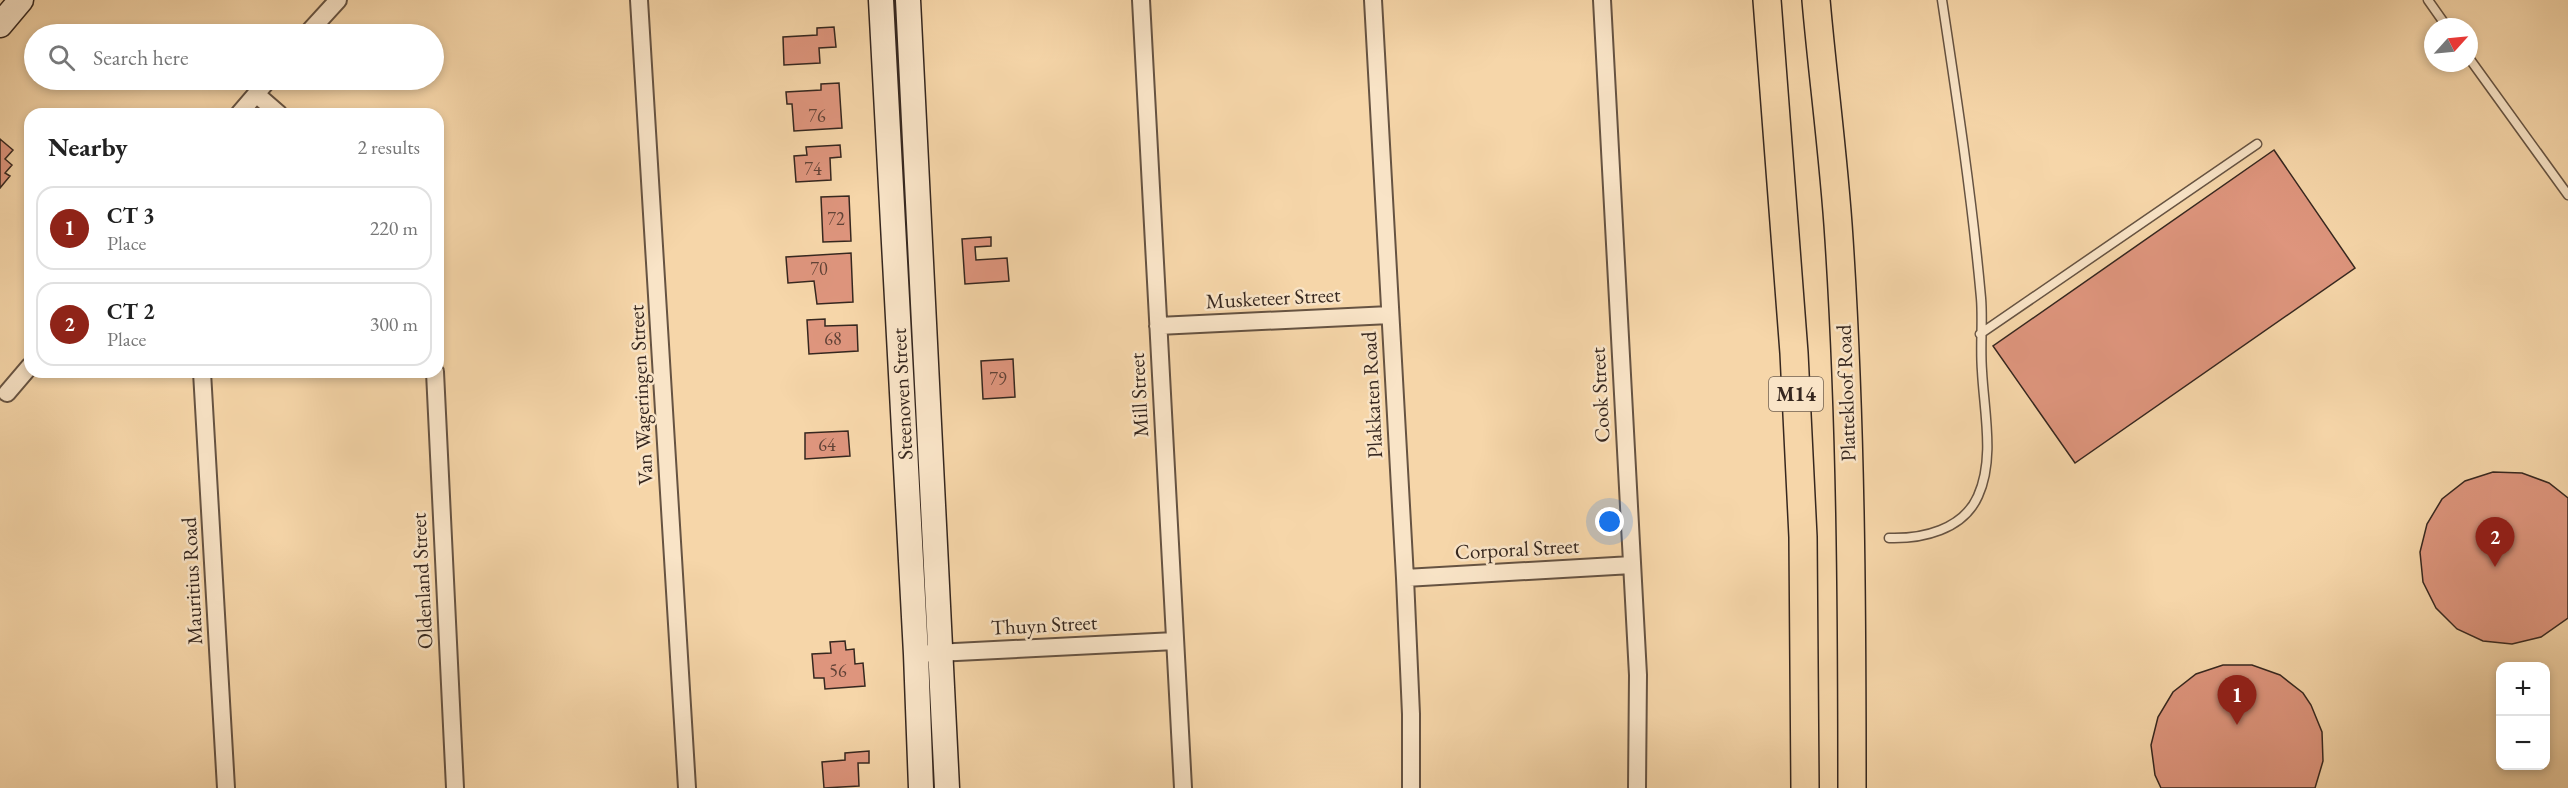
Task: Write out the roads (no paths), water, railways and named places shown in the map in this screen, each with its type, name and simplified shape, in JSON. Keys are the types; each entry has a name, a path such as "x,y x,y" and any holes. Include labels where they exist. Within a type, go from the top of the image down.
{"main road":[{"name":"M14","path":"1767,0 1794,353 1803,537 1804,788"},
{"name":"Plattekloof Road","path":"1816,0 1839,238 1847,400 1852,636 1852,788"}],"street":[{"path":"0,26 21,0"},
{"path":"316,24 338,0"},
{"name":"Van Wageringen Street","path":"639,0 687,788"},
{"name":"Steenoven Street","path":"881,0 921,788"},
{"name":"Steenoven Street","path":"908,0 947,788"},
{"name":"Mill Street","path":"1141,0 1182,788"},
{"name":"Plakkaten Road","path":"1373,0 1405,578 1411,714 1411,788"},
{"name":"Cook Street","path":"1602,0 1638,675 1637,788"},
{"path":"244,108 259,90"},
{"path":"256,94 272,108"},
{"name":"Musketeer Street","path":"1158,326 1390,315"},
{"path":"2,394 24,372"},
{"name":"Mauritius Road","path":"202,378 225,788"},
{"name":"Oldenland Street","path":"435,378 456,788"},
{"name":"Corporal Street","path":"1405,578 1632,565"},
{"name":"Thuyn Street","path":"916,654 1175,640"}],"lane":[{"path":"1889,538 1935,532 1961,520 1977,497 1987,466 1980,334 1981,301 1964,148 1942,0"},
{"path":"2428,0 2441,18"},
{"path":"2478,70 2568,195"},
{"path":"1980,334 2257,144"}],"place":[{"name":"CT 2","path":"2495,567"},
{"name":"CT 3","path":"2237,725"}]}
